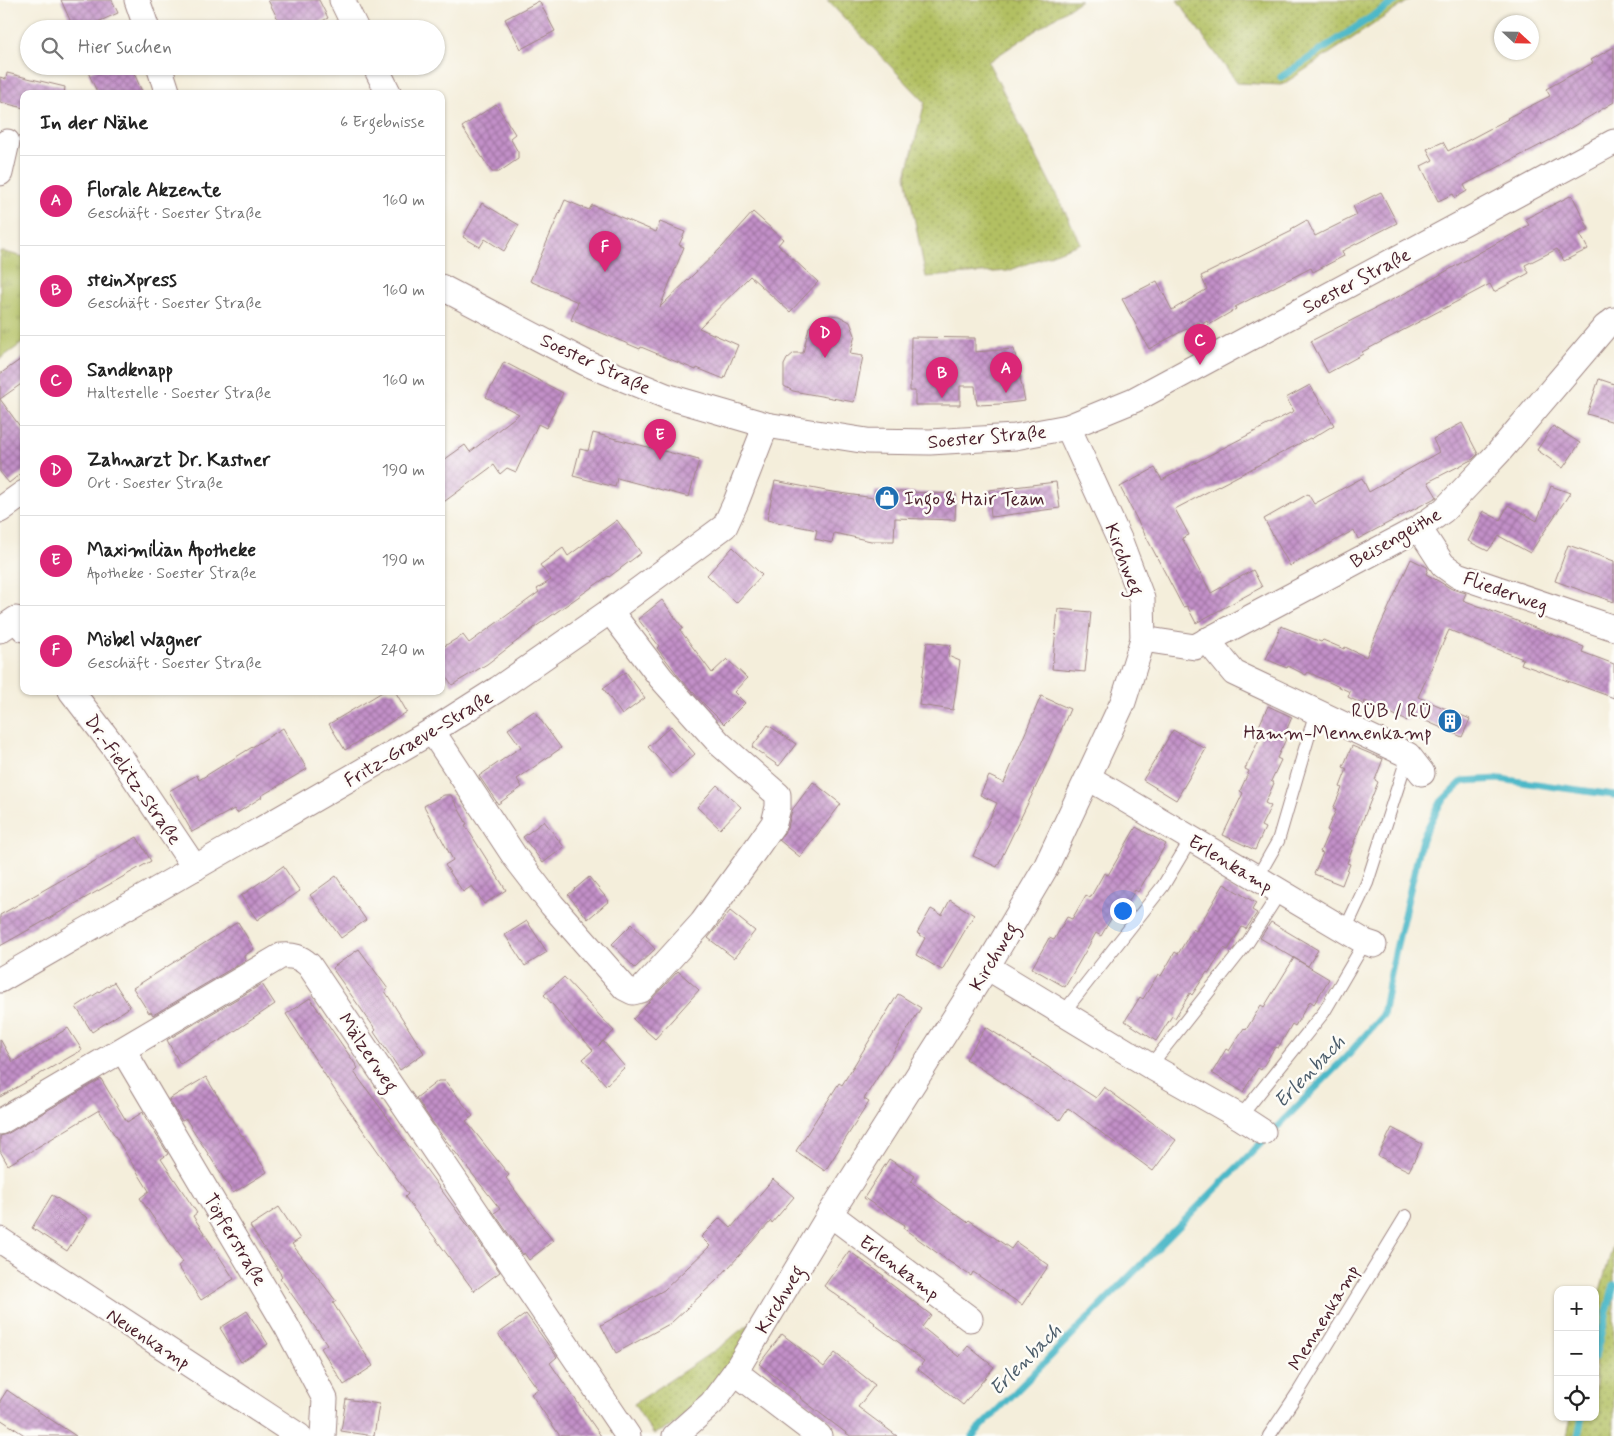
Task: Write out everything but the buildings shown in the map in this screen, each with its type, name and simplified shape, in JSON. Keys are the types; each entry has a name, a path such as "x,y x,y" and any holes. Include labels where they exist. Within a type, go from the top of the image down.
{"street":[{"path":"137,0 144,20"},
{"path":"342,0 352,20"},
{"path":"162,75 167,90"},
{"path":"380,75 387,90"},
{"name":"Soester Straße","path":"445,289 586,363 666,396 766,425 867,441 930,442 1015,437 1068,427 1134,400 1614,142"},
{"path":"0,173 10,143"},
{"name":"Beisengeithe","path":"1143,639 1195,647 1419,528 1444,510 1499,452 1605,327 1614,320"},
{"name":"Fritz-Graeve-Straße","path":"0,980 432,731 498,689 610,611 725,526 766,425"},
{"name":"Kirchweg","path":"675,1436 712,1403 735,1372 830,1214 987,967 1046,867 1123,702 1143,639 1142,599 1120,541 1068,427"},
{"path":"0,510 20,497"},
{"name":"Fliederweg","path":"1419,528 1444,565 1457,575 1614,628"},
{"path":"432,731 516,857 552,905 625,988 633,992 641,990 702,923 774,823 778,807 778,795 720,744 660,678 610,611"},
{"path":"0,630 16,619 20,624"},
{"path":"1206,640 1234,672 1316,711 1415,764"},
{"name":"Dr.-Fielitz-Straße","path":"74,695 114,747 195,868"},
{"name":"Erlenkamp","path":"1089,778 1361,939"},
{"name":"Mälzerweg","path":"0,1122 281,956 292,955 302,958 310,965 628,1436"},
{"path":"987,967 1263,1132"},
{"name":"Töpferstraße","path":"123,1050 287,1326 325,1399 323,1436"},
{"name":"Erlenkamp","path":"830,1214 970,1319"},
{"name":"Neuenkamp","path":"0,1240 299,1436"},
{"path":"735,1372 818,1436"}],"lane":[{"path":"1256,878 1278,841 1316,711"},
{"path":"1240,1117 1324,1012 1361,939 1367,883 1415,764"},
{"path":"1062,1013 1163,886 1192,839"},
{"path":"1150,1066 1248,942 1280,892"},
{"name":"Mennenkamp","path":"1269,1436 1300,1391 1406,1216"}],"green space":[{"path":"827,0 1081,0 988,62 1081,243 1008,271 926,277 906,176 925,102"},
{"path":"1177,0 1410,0 1282,85 1237,83"},
{"path":"0,251 20,256 20,345 0,359"},
{"path":"1614,1242 1614,1436 1567,1436 1570,1421 1599,1421 1599,1294"},
{"path":"756,1320 725,1378 671,1427 653,1434 634,1404 723,1345"}],"waterway":[{"path":"1281,77 1397,0"},
{"name":"Erlenbach","path":"972,1436 1346,1057 1383,1015 1395,953 1422,839 1441,802 1463,781 1500,779 1614,795"},
{"path":"1599,1342 1614,1285"},
{"path":"1578,1436 1581,1421"}],"place":[{"name":"Möbel Wagner","path":"605,272"},
{"name":"Zahnarzt Dr. Kastner","path":"825,358"},
{"name":"Sandknapp","path":"1200,365"},
{"name":"Florale Akzente","path":"1006,393"},
{"name":"steinXpress","path":"942,398"},
{"name":"Maximilian Apotheke","path":"660,460"},
{"name":"Ingo & Hair Team","path":"887,498"},
{"name":"RÜB / RÜ Hamm-Mennenkamp","path":"1450,721"}]}
